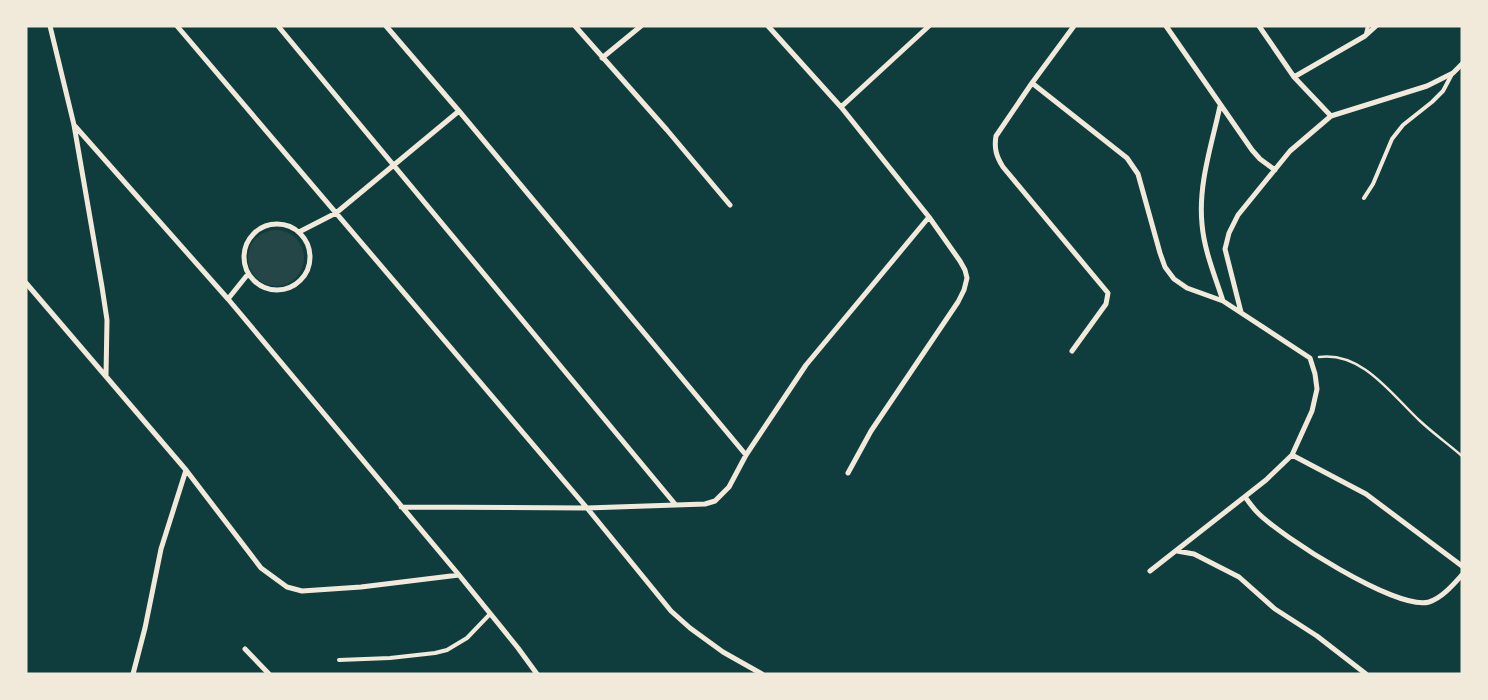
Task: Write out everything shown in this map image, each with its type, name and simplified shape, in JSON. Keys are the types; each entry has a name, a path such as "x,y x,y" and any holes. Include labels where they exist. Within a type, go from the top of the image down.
{"street":[{"path":"50,26 74,125 102,287 107,320 106,375"},
{"path":"177,26 587,508 671,611 690,628 723,652 762,674"},
{"path":"278,26 675,504"},
{"path":"386,26 746,455"},
{"path":"574,26 667,130 730,205"},
{"path":"602,58 641,26"},
{"path":"768,26 841,107 929,217 965,270 964,290 871,431 848,473"},
{"path":"841,107 929,26"},
{"path":"1072,351 1106,304 1108,292 1003,167 996,156 994,145 996,136 1074,26"},
{"path":"1166,26 1220,106 1256,154 1275,170"},
{"path":"1258,26 1294,77 1331,116"},
{"path":"1294,77 1365,36 1376,26"},
{"path":"1241,312 1225,249 1229,233 1238,215 1290,151 1331,116 1427,86 1454,72 1462,64"},
{"path":"1032,83 1127,158 1138,174 1160,253 1165,267 1174,279 1187,288 1223,301 1310,358 1316,374 1316,389 1312,411 1292,456 1246,497 1150,571"},
{"path":"1220,106 1205,173 1202,224 1207,250 1223,301"},
{"path":"299,232 336,213 459,111"},
{"path":"74,125 228,299 459,575 537,674"},
{"path":"401,507 587,508 705,504 715,501 729,487 746,455 806,365 929,217"},
{"path":"280,224 290,226 306,240 310,255 308,270 303,279 294,286 285,290 274,291 264,288 248,274 244,264 244,254 246,244 256,232 270,225 280,224"},
{"path":"228,299 248,274"},
{"path":"26,283 186,470 261,568 287,587 302,591 351,588 459,575"},
{"path":"1292,456 1366,494 1462,566"},
{"path":"133,674 145,628 161,549 186,470"},
{"path":"1246,497 1258,513 1314,554 1350,576 1396,597 1428,602 1437,598 1462,575"},
{"path":"1177,551 1194,554 1239,577 1275,608 1317,636 1366,674"},
{"path":"246,649 269,674"}],"lane":[{"path":"1365,36 1368,26"},
{"path":"1364,198 1373,184 1392,139 1402,125 1432,102 1442,91 1454,72"},
{"path":"339,660 390,658 447,650 467,638 490,614"}],"path":[{"path":"1310,358 1329,355 1350,361 1369,373 1420,422 1462,456"}],"shaded area":[{"path":"270,230 282,230 292,234 300,242 304,258 300,274 292,282 282,286 270,286 260,282 252,274 248,264 248,252 252,242 260,234"}]}
